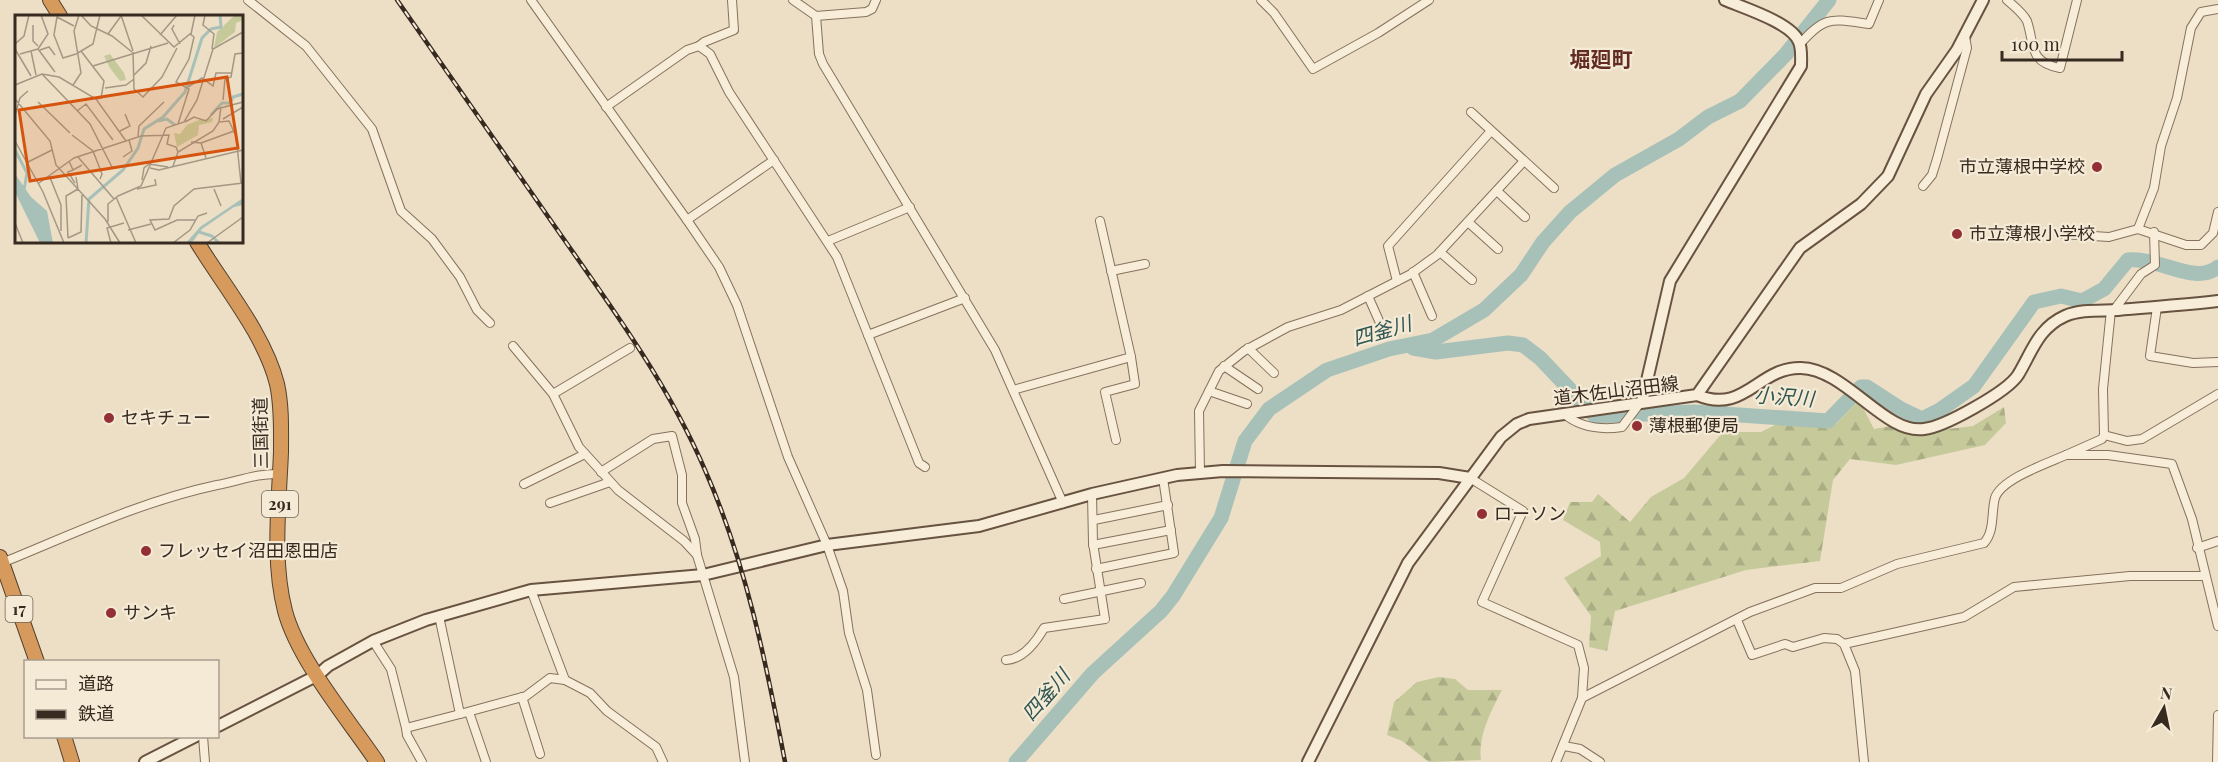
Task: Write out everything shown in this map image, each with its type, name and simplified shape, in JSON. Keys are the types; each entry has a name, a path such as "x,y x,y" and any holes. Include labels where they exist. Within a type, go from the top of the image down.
{"highway":[{"path":"50,0 59,15"},
{"name":"三国街道","path":"198,243 258,339 274,373 279,396 279,570 283,600 296,638 318,675 377,762"},
{"name":"17","path":"1,560 36,660"},
{"path":"65,738 72,762"}],"street":[{"path":"248,0 306,46 372,129 401,211 432,239 460,277 477,310 490,322"},
{"path":"531,0 719,267 737,305 788,457 827,545 843,591 849,633 867,690 876,755"},
{"path":"606,107 681,54 734,30 732,0"},
{"path":"793,0 816,16 866,12 872,9 876,0"},
{"path":"1261,0 1274,13 1313,69 1429,0"},
{"path":"1564,414 1581,424 1607,429 1622,427 1640,403 1670,281 1801,66 1800,44 1795,34 1725,0"},
{"path":"1800,44 1817,25 1831,21 1869,24 1879,0"},
{"name":"道木佐山沼田線","path":"1308,762 1408,563 1508,430 1529,419 1640,403 1688,399 1697,395 1800,248 1862,204 1888,176 1926,94 1965,36 1983,0"},
{"path":"2007,0 2026,21 2034,52 2043,64 2060,68 2078,0"},
{"path":"2138,229 2154,188 2161,146 2177,98 2191,28 2200,12 2218,9"},
{"path":"816,16 819,54 824,64 995,350 1063,502"},
{"path":"1923,186 1932,175 1937,159 1968,48 1965,36"},
{"path":"699,46 710,54 729,92 828,241 843,270 919,463 925,467"},
{"path":"1471,112 1554,188"},
{"path":"1396,281 1388,246 1491,131"},
{"path":"687,220 774,160"},
{"path":"1200,473 1199,411 1219,371 1224,366 1248,348 1288,327 1341,310 1413,272 1440,252 1524,161"},
{"path":"1497,191 1525,217"},
{"path":"828,241 910,207"},
{"path":"2062,234 2109,237 2138,229 2154,232 2186,245 2201,245 2210,239 2218,212"},
{"path":"1100,221 1135,384 1105,392 1116,440"},
{"path":"1468,222 1498,249"},
{"path":"1582,698 1750,612 1815,588 1841,588 1886,567 1984,543 1990,534 1995,500 1999,490 2021,475 2102,439 2104,435 2103,389 2113,310 2141,274 2155,266 2154,232"},
{"path":"1440,252 1472,280"},
{"path":"1112,271 1145,264"},
{"path":"1413,272 1432,316"},
{"path":"1368,296 1384,332"},
{"path":"868,335 965,298"},
{"path":"1697,395 1709,400 1734,399 1779,371 1806,368 1828,375 1905,427 1925,429 1982,403 2012,383 2034,343 2053,323 2077,312 2218,301"},
{"path":"2157,307 2150,356 2193,363 2218,362"},
{"path":"513,346 553,394 568,429 585,454 610,482 697,555"},
{"path":"553,394 630,348"},
{"path":"1248,348 1274,373"},
{"path":"1013,390 1131,357"},
{"path":"1224,366 1258,389"},
{"path":"1209,391 1247,404"},
{"path":"2104,435 2127,441 2142,440 2218,394"},
{"path":"601,472 653,439 672,436 682,475 682,503 695,539 697,555 734,677 745,762"},
{"path":"524,484 585,454"},
{"path":"2066,455 2108,455 2172,464 2192,519 2197,548 2218,626"},
{"path":"219,725 318,675 327,666 373,641 439,616 531,590 703,575 827,545 979,526 1092,494 1163,478 1200,473 1223,471 1452,473 1470,478 1522,511 1482,602 1578,645 1584,668 1582,698 1556,762"},
{"path":"1,560 193,489 256,476 280,474"},
{"path":"1096,568 1174,554 1163,478"},
{"path":"550,503 610,482"},
{"path":"1006,660 1014,659 1035,644 1044,628 1105,619 1093,545 1092,494"},
{"path":"1094,520 1168,505"},
{"path":"1093,545 1171,530"},
{"path":"2197,548 2218,541"},
{"path":"1844,644 1964,617 2014,586 2130,576 2204,576"},
{"path":"1064,599 1141,583"},
{"path":"531,590 566,680"},
{"path":"439,616 460,714"},
{"path":"1737,620 1752,655 1785,644 1793,647 1824,638 1836,639 1844,644 1855,671 1864,762"},
{"path":"373,641 392,669 407,735 423,762"},
{"path":"406,728 522,697 550,678 566,680 590,693 607,711 656,747 663,762"},
{"path":"522,697 540,754"},
{"path":"469,712 486,762"},
{"path":"2217,762 2218,715"},
{"path":"145,762 192,738"},
{"path":"204,738 205,762"},
{"path":"1564,747 1580,749 1600,762"}],"green space":[{"path":"1859,400 1874,429 1897,425 1932,431 1973,426 2004,407 2006,423 1985,445 1896,465 1850,459 1833,480 1820,561 1746,570 1615,611 1607,651 1589,647 1591,616 1564,578 1601,556 1600,542 1563,520 1570,502 1592,502 1598,494 1630,522 1651,497 1684,478 1723,432 1761,432 1787,419 1836,424"},
{"path":"1439,677 1455,679 1468,690 1502,690 1483,733 1481,760 1429,762 1402,741 1387,735 1394,702 1417,682"}],"waterway":[{"name":"四釜川","path":"1016,762 1093,673 1161,611 1173,596 1221,518 1245,441 1269,409 1327,370 1389,349 1433,340 1484,310 1521,275 1543,242 1570,212 1615,175 1679,139 1708,117 1740,101 1786,54 1829,0"},
{"name":"小沢川","path":"1413,348 1436,352 1508,343 1523,345 1540,358 1595,416 1694,412 1828,421 1861,387 1867,387 1901,409 1922,419 1940,410 1974,386 2034,302 2061,296 2082,301 2104,289 2128,260 2152,262 2199,274 2218,267"}],"railway":[{"path":"397,0 621,322 658,379 691,439 719,505 743,577 762,650 785,762"}],"place":[{"name":"市立薄根中学校","path":"2097,167"},
{"name":"市立薄根小学校","path":"1957,234"},
{"name":"セキチュー","path":"109,418"},
{"name":"薄根郵便局","path":"1637,426"},
{"name":"ローソン","path":"1482,514"},
{"name":"フレッセイ沼田恩田店","path":"146,551"},
{"name":"サンキ","path":"111,613"}],"district":[{"name":"堀廻町","path":"1601,60"}]}
